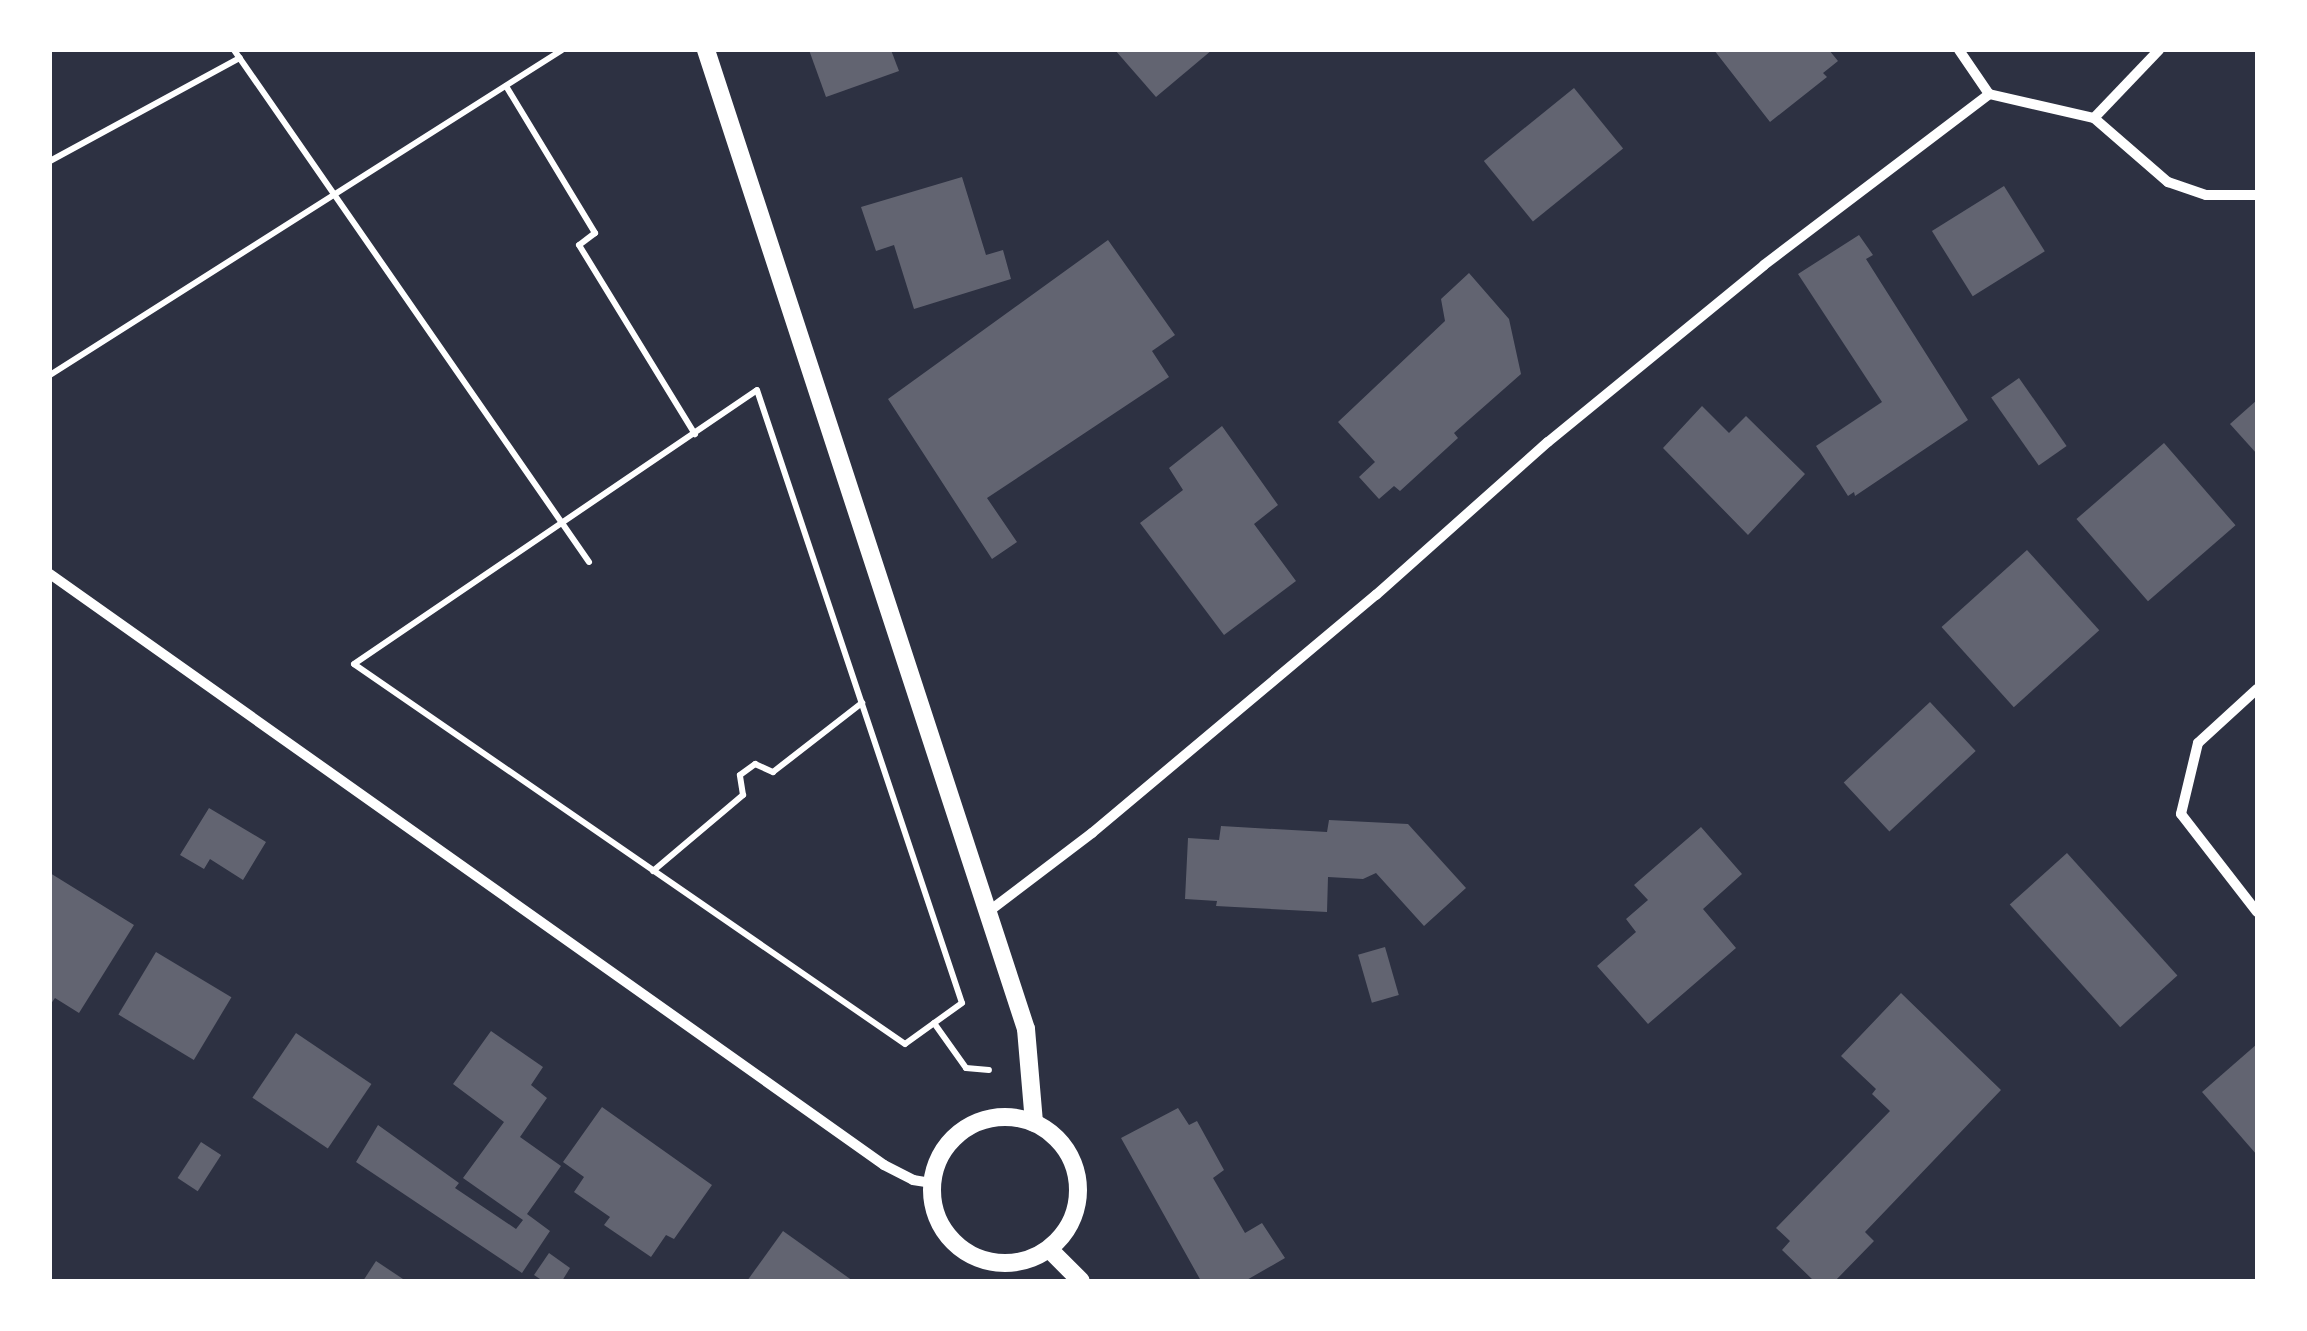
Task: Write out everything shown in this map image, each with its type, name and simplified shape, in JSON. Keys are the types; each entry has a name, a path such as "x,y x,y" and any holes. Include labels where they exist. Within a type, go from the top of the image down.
{"street":[{"path":"706,50 1026,1029 1034,1122"},
{"path":"1959,50 1989,94 2094,118 2168,182 2206,195 2257,195"},
{"path":"2094,118 2159,50"},
{"path":"987,913 1122,808 1376,595 1548,442 1748,277 1989,94"},
{"path":"50,574 884,1164 913,1180 931,1183"},
{"path":"2257,689 2198,743 2182,814 2257,912"},
{"path":"996,1117 1034,1122 1067,1151 1078,1185 1072,1220 1049,1249 1026,1261 1006,1264 969,1255 942,1229 934,1210 931,1183 944,1148 962,1130 996,1117"},
{"path":"1049,1249 1081,1281"}],"path":[{"path":"50,375 562,50"},
{"path":"50,161 237,54 589,562"},
{"path":"506,86 596,233 578,245 695,434"},
{"path":"758,390 962,1003 904,1044 354,664 695,434 758,390"},
{"path":"654,871 742,796 740,775 755,764 773,772 862,703"},
{"path":"934,1022 958,1056"}],"building":[{"path":"809,50 891,50 899,71 826,97"},
{"path":"1115,50 1212,50 1156,97"},
{"path":"1714,50 1829,50 1838,61 1823,73 1827,77 1770,122"},
{"path":"1574,88 1623,149 1533,222 1484,161"},
{"path":"962,177 986,255 1003,250 1011,279 914,309 894,245 876,251 861,207"},
{"path":"2004,186 2045,251 1973,296 1932,231"},
{"path":"1859,235 1873,255 1866,259 1968,420 1855,496 1854,492 1848,496 1816,446 1882,402 1798,274"},
{"path":"1108,240 1175,335 1152,351 1169,377 987,498 1017,542 992,559 888,399"},
{"path":"1469,273 1509,319 1521,374 1454,433 1458,438 1400,491 1394,486 1379,499 1359,477 1375,462 1338,422 1445,321 1441,299"},
{"path":"2019,378 2067,446 2039,465 1991,398"},
{"path":"2257,400 2257,454 2230,424"},
{"path":"1702,406 1729,433 1746,416 1805,474 1748,535 1663,448"},
{"path":"1222,426 1278,505 1254,524 1296,581 1224,635 1140,523 1183,490 1169,468"},
{"path":"2164,443 2236,525 2148,601 2076,519"},
{"path":"2027,550 2099,630 2014,707 1942,627"},
{"path":"1930,702 1976,751 1889,831 1844,782"},
{"path":"209,808 266,842 243,880 210,859 204,869 180,855"},
{"path":"1329,820 1408,824 1466,888 1424,926 1376,873 1363,879 1328,877 1327,912 1216,906 1217,901 1185,899 1188,838 1219,840 1221,826 1327,832"},
{"path":"1701,827 1742,874 1703,909 1736,948 1648,1024 1597,966 1636,932 1626,919 1648,900 1634,885"},
{"path":"2067,853 2177,976 2120,1027 2010,905"},
{"path":"50,873 134,925 79,1013 55,998 50,1005"},
{"path":"1385,947 1399,995 1372,1003 1358,955"},
{"path":"156,952 231,997 194,1060 118,1015"},
{"path":"1901,993 2001,1090 1865,1232 1874,1241 1835,1281 1814,1281 1782,1250 1790,1241 1776,1228 1890,1111 1872,1094 1876,1089 1841,1056"},
{"path":"491,1031 543,1067 531,1085 547,1098 520,1137 561,1166 527,1214 550,1231 522,1273 356,1162 378,1125 459,1183 455,1188 516,1229 523,1220 463,1178 504,1122 453,1084"},
{"path":"296,1033 371,1084 328,1149 252,1098"},
{"path":"2257,1044 2257,1155 2202,1092"},
{"path":"602,1107 712,1185 674,1239 666,1235 651,1257 604,1225 610,1217 574,1192 584,1177 563,1162"},
{"path":"1178,1108 1189,1125 1197,1121 1224,1170 1213,1178 1245,1233 1262,1223 1285,1258 1245,1281 1201,1281 1121,1138"},
{"path":"201,1142 221,1155 198,1191 178,1178"},
{"path":"783,1231 853,1281 747,1281"},
{"path":"549,1253 570,1268 562,1281 543,1281 534,1275"},
{"path":"376,1261 406,1281 363,1281"}]}
